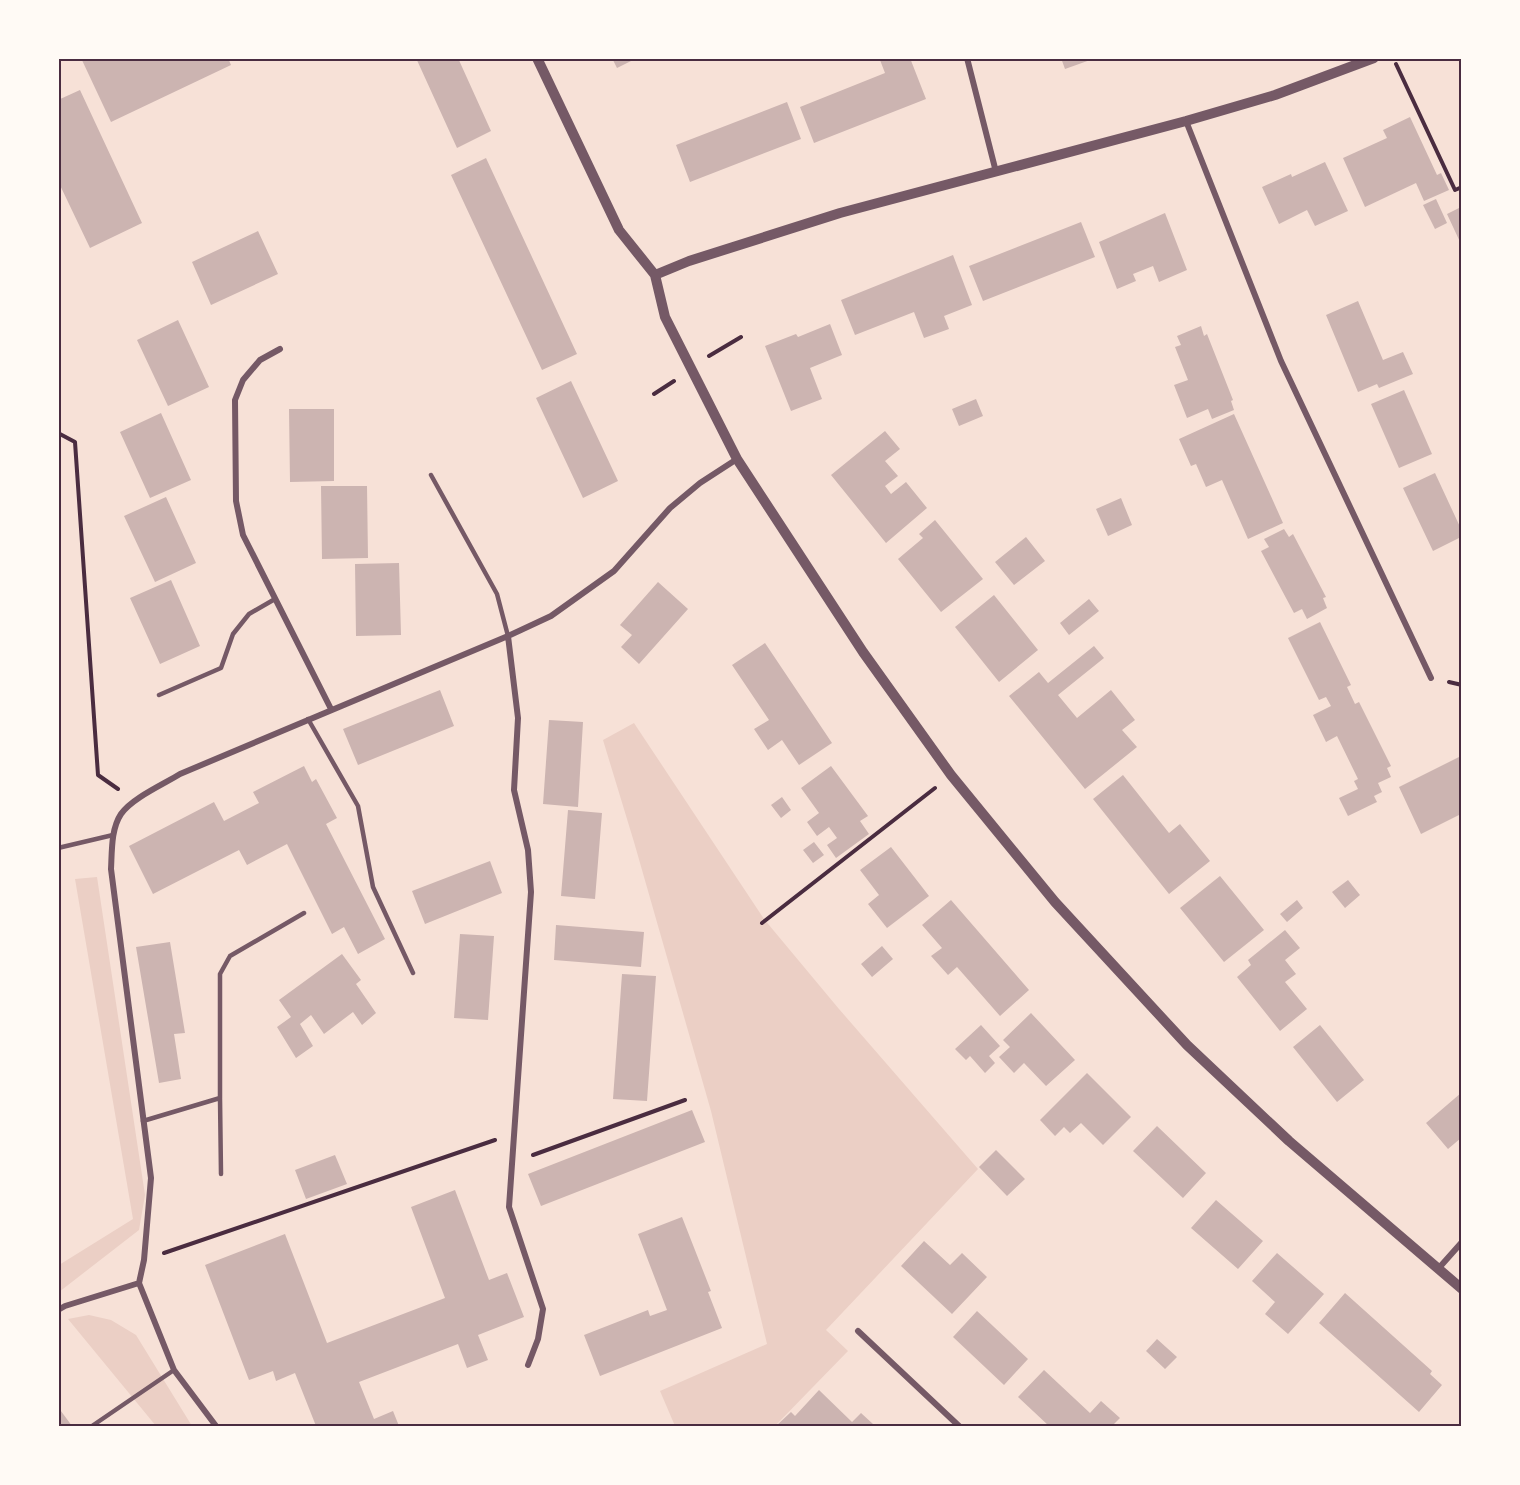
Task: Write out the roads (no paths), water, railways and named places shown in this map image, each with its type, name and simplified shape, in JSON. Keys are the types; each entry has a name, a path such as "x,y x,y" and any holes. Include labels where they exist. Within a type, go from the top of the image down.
{"street":[{"path":"537,58 619,230 655,275 665,317 737,459 863,652 951,775 1055,902 1187,1045 1289,1141 1461,1289"},
{"path":"967,58 996,172"},
{"path":"655,275 689,261 840,213 1275,95 1374,58"},
{"path":"1186,121 1281,361 1431,678"},
{"path":"280,349 260,360 243,380 236,400 237,501 243,535 331,710"},
{"path":"216,1426 174,1370 140,1283 152,1178 111,869 113,835 121,814 135,801 180,774 551,616 614,571 670,508 700,483 737,459"},
{"path":"508,636 518,718 514,790 528,850 531,892 509,1207 543,1309 538,1340 528,1365"},
{"path":"1438,1269 1461,1242"},
{"path":"58,1310 140,1283"},
{"path":"858,1331 959,1426"}],"lane":[{"path":"430,475 497,594 508,636"},
{"path":"159,695 221,668 233,634 249,614 275,599"},
{"path":"308,720 358,806 373,886 413,973"},
{"path":"58,848 113,835"},
{"path":"221,1174 220,974 230,956 304,913"},
{"path":"143,1121 220,1098"},
{"path":"92,1426 174,1370"}]}
